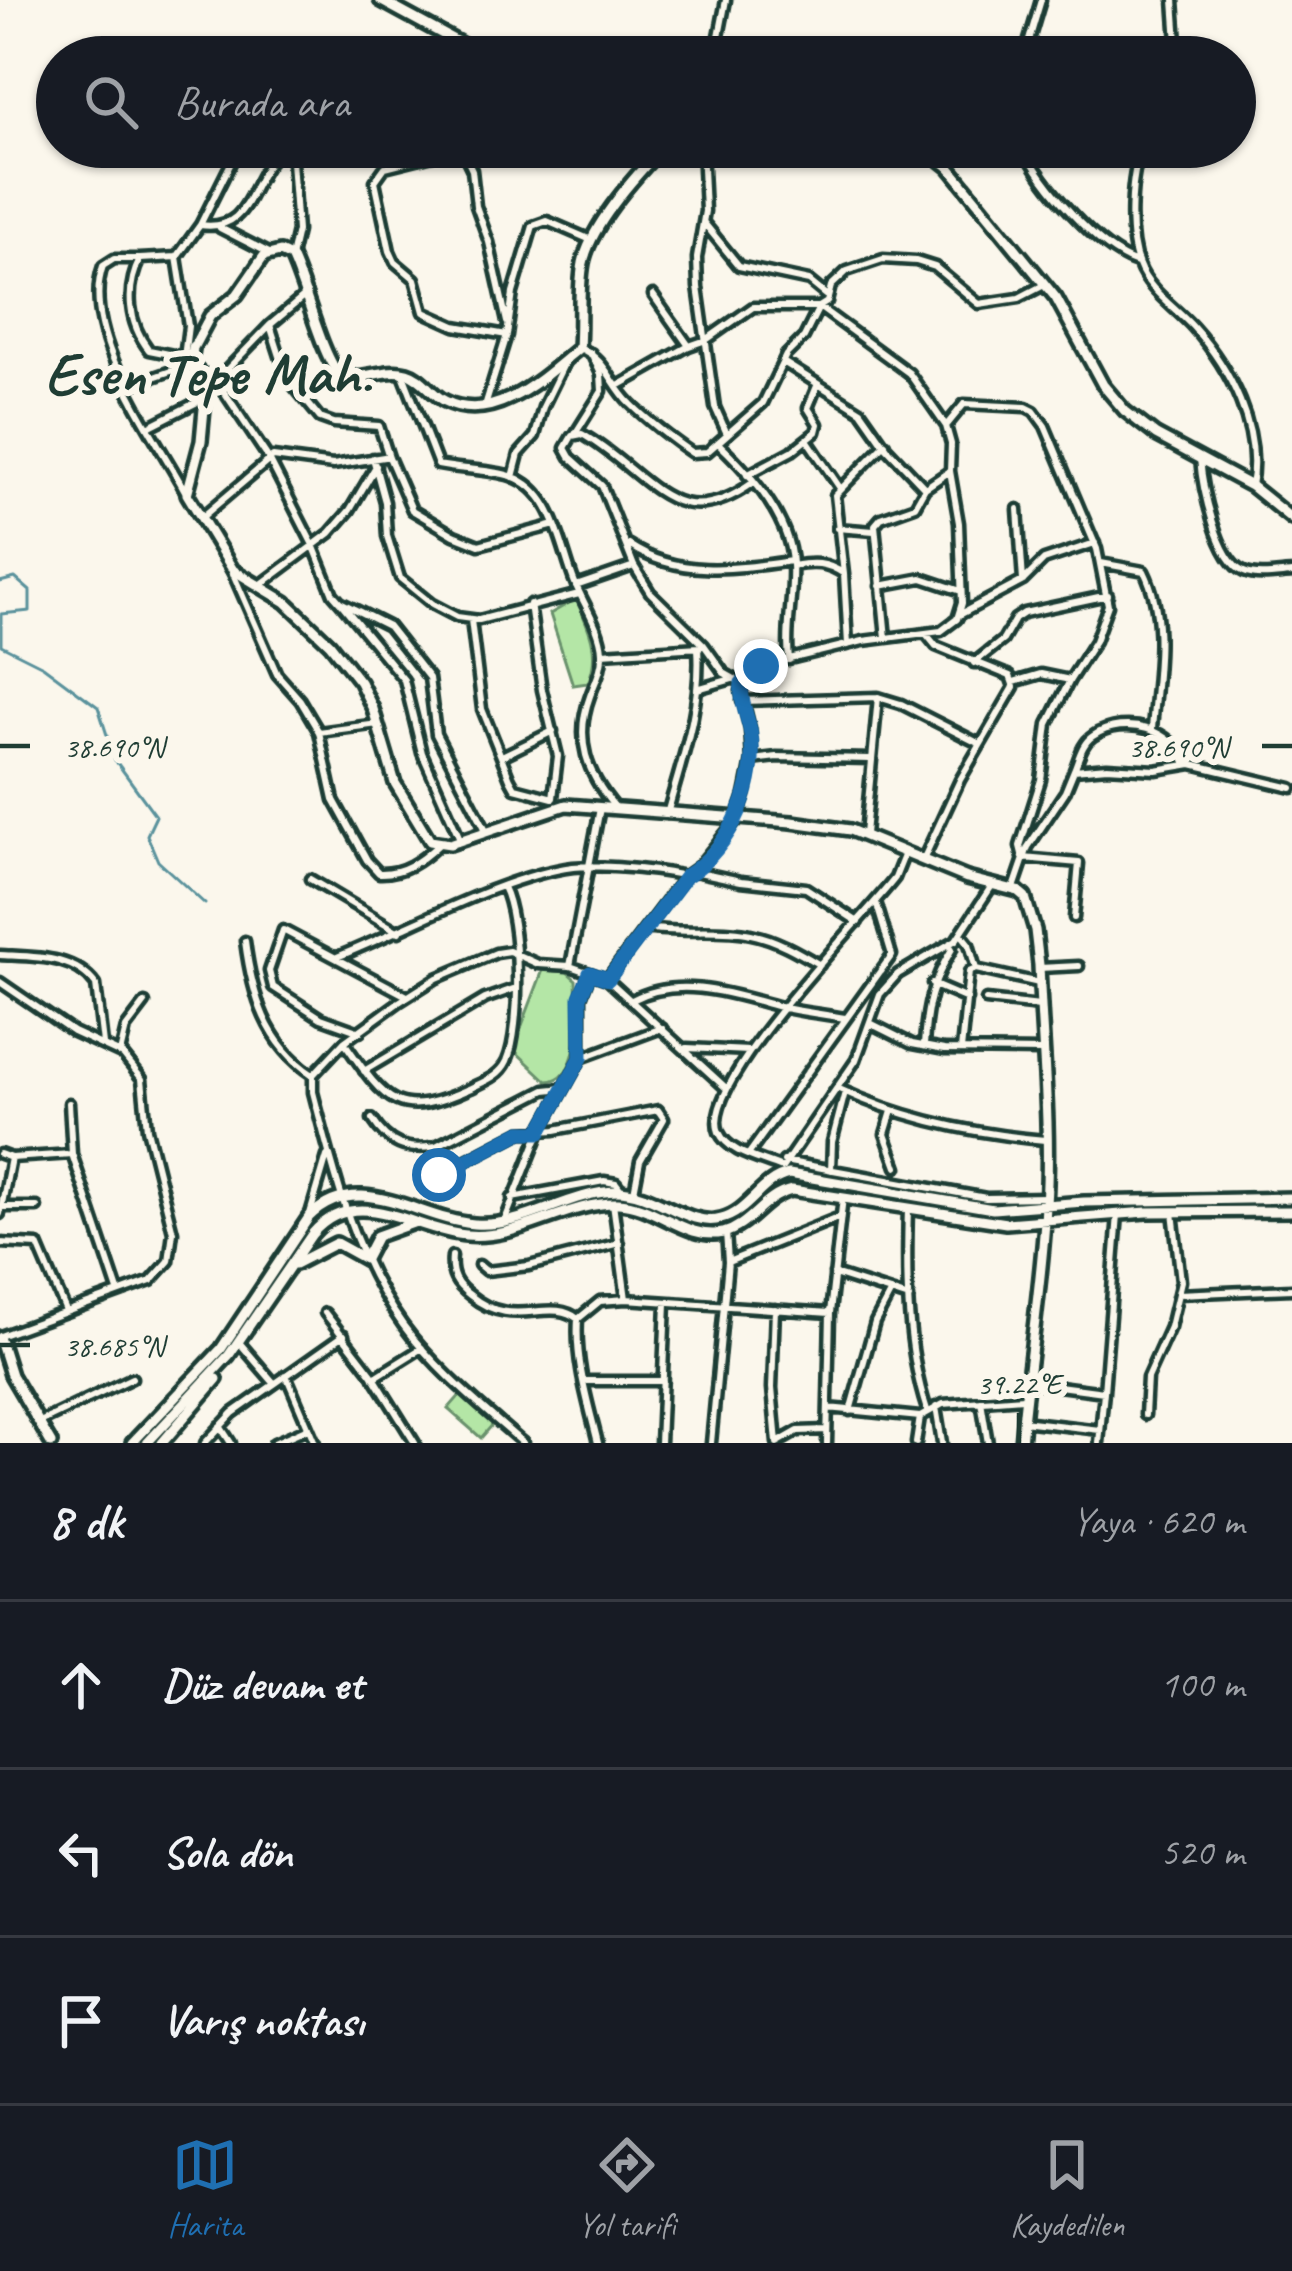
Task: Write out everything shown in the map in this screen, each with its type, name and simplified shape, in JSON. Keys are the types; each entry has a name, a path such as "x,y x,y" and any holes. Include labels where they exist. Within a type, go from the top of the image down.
{"main road":[{"path":"380,0 446,36"},
{"path":"645,168 591,240 583,268 579,348 516,396 485,406 446,401 415,375 402,371 349,378 336,372 326,358 308,293 291,257 280,252 260,260 237,295 210,316 188,360 205,398 201,441 187,494 229,564 286,602 361,682 395,783 430,841 438,845 488,833 554,803 793,822 865,834 922,860 1014,888 1025,897 1039,968 1047,1201 1021,1443"},
{"path":"950,168 1064,310 1114,399 1142,425 1251,486 1292,519"},
{"path":"147,1443 238,1340 309,1216 341,1196 370,1195 457,1221 504,1223 596,1193 628,1192 699,1220 716,1221 737,1212 783,1168 978,1208 1047,1201 1292,1198"},
{"path":"162,1443 319,1225 346,1210 366,1208 453,1234 496,1235 584,1207 614,1203 652,1210 696,1232 726,1232 785,1191 992,1222 1292,1210"},
{"path":"290,1267 336,1243 365,1259 377,1236 417,1222"},
{"path":"0,1338 5,1376 51,1443"},
{"path":"132,1443 238,1340"}],"street":[{"path":"719,36 726,0"},
{"path":"1030,36 1041,0"},
{"path":"1174,0 1177,36"},
{"path":"188,360 188,326 177,257 200,225 228,168"},
{"path":"220,228 238,217 264,168"},
{"path":"290,168 297,231 291,257"},
{"path":"385,168 379,172 375,191 386,217 391,251 395,262 415,279 424,312 455,326 508,335"},
{"path":"471,168 508,335"},
{"path":"703,168 704,223 697,272 715,406 728,434"},
{"path":"1040,168 1085,226 1124,259 1138,264"},
{"path":"1137,168 1131,191 1138,264 1228,370 1249,435 1254,470 1251,486"},
{"path":"485,406 508,335 513,293 532,226 547,221 591,240"},
{"path":"579,348 601,359 626,400 692,453 707,452 764,403 783,362 827,302 826,295 808,280 739,266 704,223"},
{"path":"200,225 220,228 269,254"},
{"path":"177,257 107,262 100,273 104,342 187,494"},
{"path":"140,259 129,296 141,339 154,353 188,360 214,382 268,460 333,594 404,680 422,753 461,841"},
{"path":"826,295 847,271 883,259 935,267 979,304 1019,298 1045,284"},
{"path":"214,382 308,293"},
{"path":"653,296 689,346"},
{"path":"618,386 706,340 753,307 819,307 910,373 946,426 958,523 961,614"},
{"path":"270,325 283,372 326,422 379,426 412,510 479,545 555,525"},
{"path":"591,352 603,386 595,408 567,441 566,452 602,486 634,566 660,603 732,680 742,683"},
{"path":"128,386 188,360"},
{"path":"512,477 519,454 535,436 565,360"},
{"path":"783,362 861,411 925,488"},
{"path":"402,371 438,465 512,477 542,499 555,525 602,653 585,711 584,750 596,782 617,810"},
{"path":"575,434 614,452 677,503 708,507 816,432 818,424 808,408 818,386"},
{"path":"150,426 205,398"},
{"path":"946,426 964,404 1034,411 1050,436 1095,543 1108,595 1106,616 1095,641 1048,724 1041,779 1020,846 1023,857"},
{"path":"808,440 839,488"},
{"path":"718,443 750,478 788,534 792,563 785,627 788,660"},
{"path":"848,645 833,503 839,488 885,444"},
{"path":"201,518 268,460 287,457 333,465 389,457"},
{"path":"1200,458 1202,490 1226,556 1239,570 1252,574 1292,573"},
{"path":"259,586 314,547 350,510 375,462"},
{"path":"375,462 387,536 403,583 451,615 487,619 634,566"},
{"path":"886,638 874,530 881,518 914,506 925,488 950,471"},
{"path":"1018,509 1023,581"},
{"path":"837,528 874,530"},
{"path":"626,543 642,554 689,568 727,570 817,562 844,574"},
{"path":"608,979 736,819 752,760 742,683 761,666 946,629 961,614 1023,581 1044,560 1095,543"},
{"path":"1101,563 1144,572 1157,608 1152,729"},
{"path":"229,564 277,674 319,732 334,800 367,860 379,873 391,873 421,861 438,845"},
{"path":"880,586 922,578 961,590"},
{"path":"974,663 1003,640 1024,613 1108,595"},
{"path":"340,602 388,626 428,678 436,734 488,833"},
{"path":"471,620 482,709 515,788 554,803 558,756 542,690 530,604"},
{"path":"927,635 936,646 1014,682"},
{"path":"602,653 701,646"},
{"path":"667,814 690,734 701,646"},
{"path":"1014,682 1041,674 1070,680"},
{"path":"697,689 732,680"},
{"path":"922,860 1014,682"},
{"path":"742,701 878,697 981,745"},
{"path":"865,834 878,697"},
{"path":"319,732 378,724"},
{"path":"1014,888 1023,857 1065,792 1083,746 1094,735 1111,729 1152,729 1180,750 1186,764"},
{"path":"502,756 553,731"},
{"path":"752,760 871,759"},
{"path":"1074,770 1107,766 1156,770 1186,764 1292,788"},
{"path":"570,966 601,808"},
{"path":"904,853 895,878 877,902 749,1052 717,1109 721,1137 748,1155 783,1168 831,1170 986,1198 1047,1201"},
{"path":"1023,857 1079,863 1074,918"},
{"path":"337,957 503,887 563,869 686,876"},
{"path":"694,871 794,885 858,922"},
{"path":"310,879 399,932"},
{"path":"785,1191 783,1168 842,1091 880,994 898,974 962,934 993,884"},
{"path":"344,1042 364,1071 393,1099 411,1106 433,1106 492,1078 508,1058 516,988 515,922 503,887"},
{"path":"748,1155 892,955 877,902"},
{"path":"646,928 679,934 748,933 791,948 820,965"},
{"path":"360,1032 321,1018 276,991 269,971 283,930 407,996"},
{"path":"962,934 976,969"},
{"path":"244,941 262,1014 280,1047 313,1075"},
{"path":"924,1046 926,1005 932,983 952,949 949,944"},
{"path":"523,1443 404,1327 365,1259 328,1153 313,1075 344,1042 407,996 496,952 538,964 570,966 608,979 726,1088"},
{"path":"0,955 58,960 91,977 104,1046"},
{"path":"1039,968 1078,966"},
{"path":"961,1050 969,972 976,969 1040,983"},
{"path":"504,1223 540,1132 581,1058 580,997 590,973"},
{"path":"0,982 73,1032 120,1053 142,1079 147,1129 173,1232 169,1261 160,1275 0,1338"},
{"path":"932,983 967,999"},
{"path":"364,1071 485,1000 516,988"},
{"path":"632,1000 648,993 706,988 847,1018"},
{"path":"986,1000 1040,1006"},
{"path":"120,1053 126,1028 145,1003"},
{"path":"870,1023 924,1046 1042,1051"},
{"path":"581,1058 662,1028"},
{"path":"684,1047 749,1052"},
{"path":"372,1119 382,1135 396,1144 421,1149 436,1146 545,1090 566,1088"},
{"path":"842,1091 892,1111 973,1133 1045,1140"},
{"path":"831,1170 842,1091"},
{"path":"69,1103 72,1154 118,1291"},
{"path":"439,1175 521,1132 660,1111 664,1119 628,1192 604,1181 512,1198"},
{"path":"892,1111 885,1134 897,1167"},
{"path":"309,1216 328,1153"},
{"path":"0,1154 10,1158 72,1154"},
{"path":"10,1158 1,1206 37,1207"},
{"path":"827,1443 830,1313 843,1197"},
{"path":"614,1203 626,1299"},
{"path":"908,1208 909,1298 917,1374 942,1443"},
{"path":"1144,1415 1147,1378 1170,1327 1181,1281 1173,1212"},
{"path":"1099,1443 1118,1214"},
{"path":"728,1262 839,1217"},
{"path":"711,1443 728,1262 726,1232"},
{"path":"0,1243 38,1245 66,1310"},
{"path":"479,1265 486,1271 529,1266 620,1243"},
{"path":"452,1256 458,1286 488,1308 513,1315 560,1310 578,1319"},
{"path":"834,1274 909,1298"},
{"path":"1178,1294 1292,1289"},
{"path":"850,1412 875,1322 891,1292"},
{"path":"578,1319 600,1301 626,1299 830,1313"},
{"path":"660,1443 666,1303"},
{"path":"776,1309 772,1388 777,1443 798,1431 827,1430"},
{"path":"325,1313 374,1378 414,1443"},
{"path":"578,1319 583,1382 598,1443"},
{"path":"205,1443 274,1383 344,1335"},
{"path":"238,1340 274,1383"},
{"path":"374,1378 422,1347"},
{"path":"286,1375 315,1443"},
{"path":"38,1423 132,1378"},
{"path":"583,1382 663,1381"},
{"path":"1026,1382 1104,1393"},
{"path":"828,1408 920,1417 932,1408 1023,1398"},
{"path":"981,1401 988,1443"},
{"path":"916,1443 920,1417"},
{"path":"1022,1421 1100,1430"},
{"path":"220,1426 232,1443"},
{"path":"274,1443 308,1428"}],"green space":[{"path":"576,599 589,630 593,661 588,683 573,685 550,614"},
{"path":"543,970 567,972 576,980 577,992 573,1056 559,1078 547,1081 513,1049"},
{"path":"462,1393 495,1422 481,1438 448,1409"}],"waterway":[{"path":"0,582 15,578 30,591 30,611 1,614 1,645 43,666 98,707 115,760 156,816 147,835 158,861 205,904"}],"district":[{"name":"Esen Tepe Mah.","path":"208,373"}],"route":[{"path":"439,1175 521,1132 540,1132 581,1058 580,997 590,973 608,979 736,819 752,772 742,683 761,666"}]}
